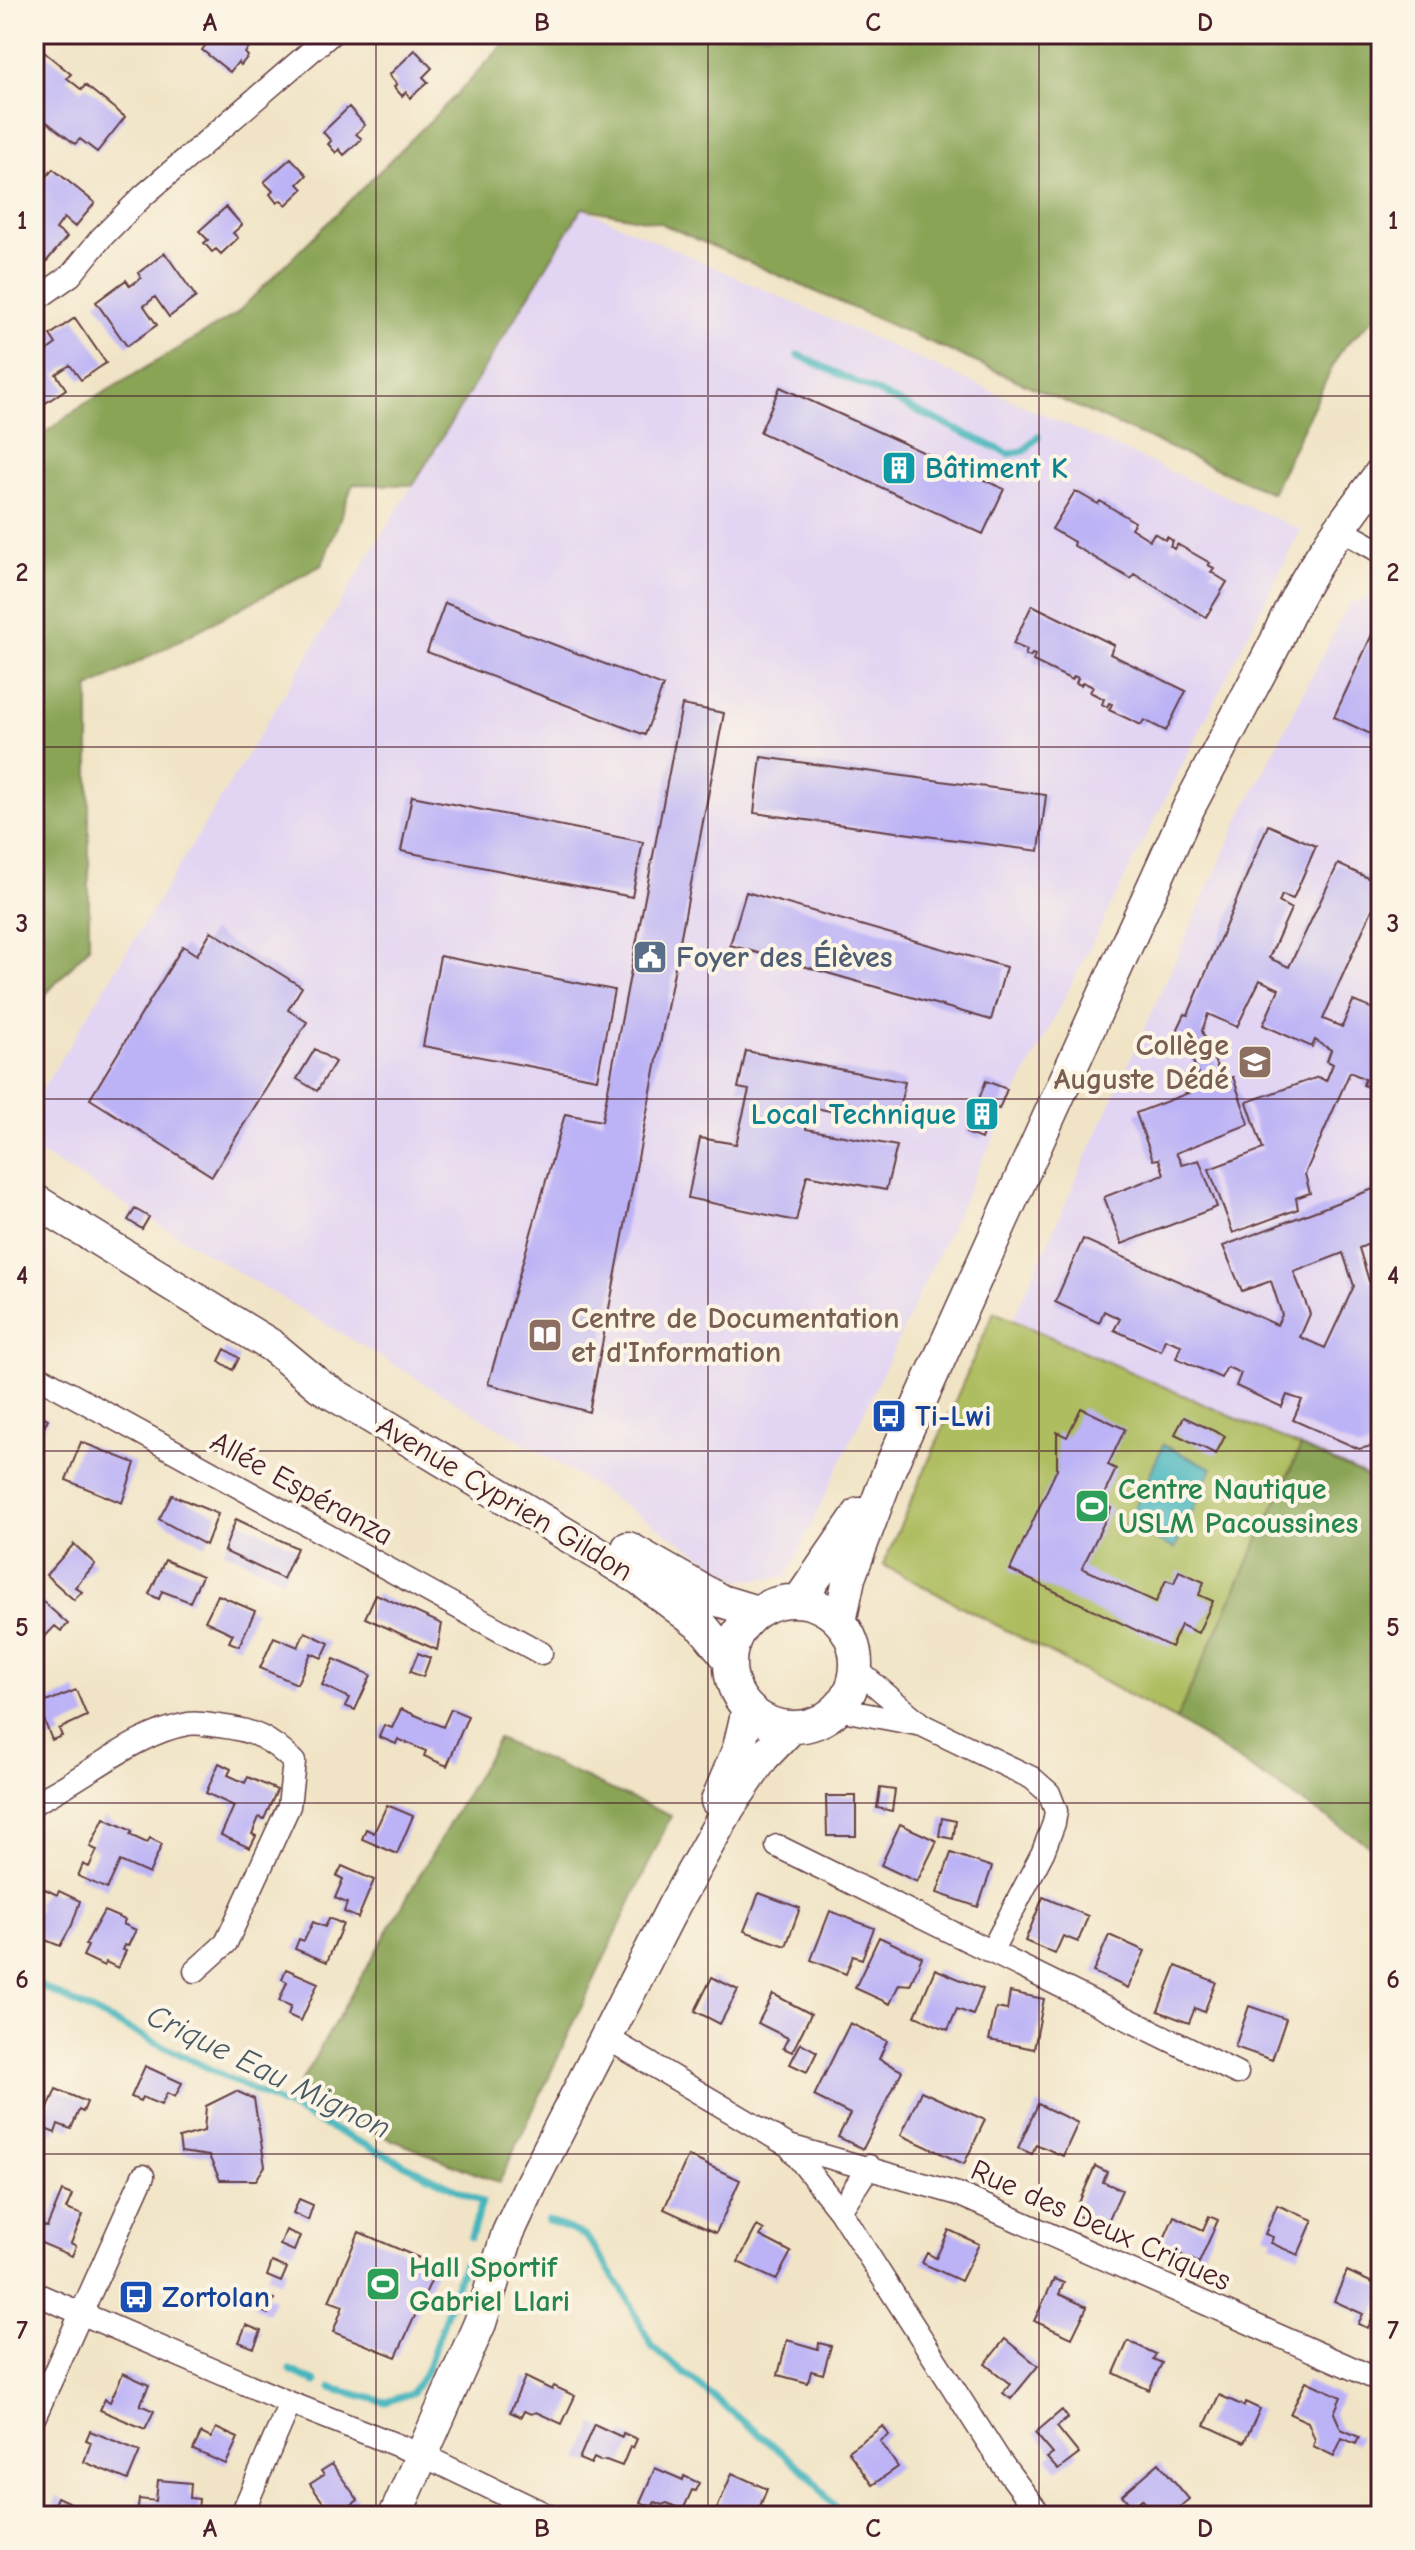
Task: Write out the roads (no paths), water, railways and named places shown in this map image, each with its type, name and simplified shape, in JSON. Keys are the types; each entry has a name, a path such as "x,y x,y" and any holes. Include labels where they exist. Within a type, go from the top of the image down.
{"street":[{"path":"34,301 71,275 101,238 143,196 331,34"},
{"path":"840,1622 849,1578 890,1468 1189,807 1276,642 1286,616 1346,533 1381,473"},
{"path":"1346,533 1381,496"},
{"path":"1346,533 1381,552"},
{"name":"Avenue Cyprien Gildon","path":"34,1200 272,1346 320,1386 640,1579 703,1627 729,1659"},
{"name":"Avenue Cyprien Gildon","path":"272,1346 322,1366 721,1601 757,1612"},
{"name":"Allée Espéranza","path":"34,1374 541,1653"},
{"path":"799,1601 890,1468"},
{"path":"799,1601 815,1605 840,1622 852,1644 856,1669 852,1686 837,1709 820,1722 791,1728 769,1724 748,1709 732,1683 729,1659 736,1636 745,1622 757,1612 783,1602 799,1601"},
{"path":"856,1669 922,1725 1032,1778 1053,1799 1056,1811 1054,1823 1043,1852 991,1952"},
{"path":"674,1905 739,1748 748,1709"},
{"path":"837,1709 922,1725"},
{"path":"34,1803 55,1794 148,1737 190,1723 247,1729 276,1744 294,1762 289,1806 226,1943 195,1971"},
{"path":"395,2516 480,2323 508,2233 674,1905 729,1807 763,1757 791,1728"},
{"path":"777,1846 1237,2073"},
{"name":"Rue des Deux Criques","path":"607,2038 789,2146 869,2166 958,2194 1381,2381"},
{"name":"Rue des Deux Criques","path":"789,2146 840,2211 1000,2461 1041,2516"},
{"path":"840,2211 869,2166"},
{"path":"34,2418 143,2176"},
{"path":"34,2293 290,2403 422,2455 549,2516"},
{"path":"241,2516 290,2403"}],"water":[{"path":"1163,1445 1212,1468 1175,1549 1126,1527"}],"waterway":[{"path":"798,355 1009,454 1024,451 1038,436"},
{"name":"Crique Eau Mignon","path":"34,1983 482,2202 471,2237"},
{"name":"Crique Eau Mignon","path":"548,2221 586,2236 625,2294 652,2347 807,2473 842,2516"},
{"path":"331,2388 386,2402 412,2393 427,2370 464,2263"},
{"path":"290,2370 316,2382"}],"place":[{"name":"Bâtiment K","path":"899,468"},
{"name":"Foyer des Élèves","path":"650,957"},
{"name":"Collège Auguste Dédé","path":"1255,1062"},
{"name":"Local Technique","path":"982,1114"},
{"name":"Centre de Documentation et d'Information","path":"545,1335"},
{"name":"Ti-Lwi","path":"889,1416"},
{"name":"Centre Nautique USLM Pacoussines","path":"1092,1506"},
{"name":"Hall Sportif Gabriel Llari","path":"383,2284"},
{"name":"Zortolan","path":"136,2297"}]}
